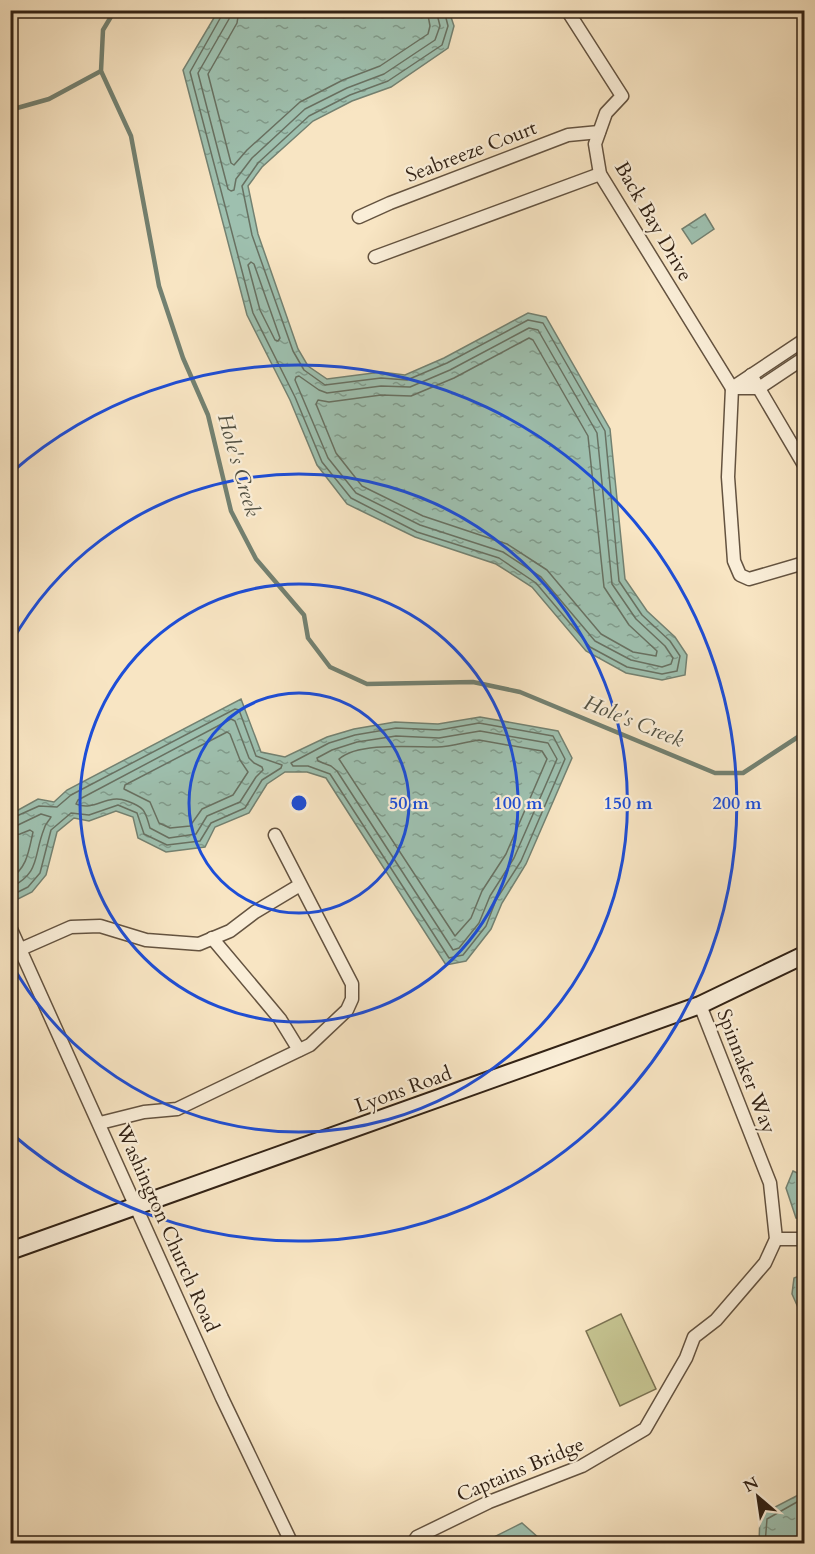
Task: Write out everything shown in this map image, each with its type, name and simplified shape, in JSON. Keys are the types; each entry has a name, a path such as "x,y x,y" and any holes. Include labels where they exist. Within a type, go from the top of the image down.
{"main road":[{"name":"Lyons Road","path":"10,1251 136,1208 700,1005 804,955"}],"street":[{"name":"Back Bay Drive","path":"567,10 622,96 606,113 595,144 600,174 732,388"},
{"name":"Seabreeze Court","path":"359,217 390,202 568,135 599,132"},
{"path":"375,257 600,174"},
{"path":"732,388 804,340"},
{"path":"732,388 759,388 804,358"},
{"path":"751,375 804,465"},
{"path":"732,388 728,477 734,561 740,575 749,579 804,563"},
{"path":"100,1123 144,1112 177,1109 310,1045 347,1010 352,999 352,984 275,835"},
{"path":"21,949 71,927 100,926 146,940 199,944 230,931 255,912 300,885"},
{"name":"Washington Church Road","path":"10,927 222,1398 292,1544"},
{"path":"212,938 280,1018 299,1050"},
{"name":"Spinnaker Way","path":"700,1005 770,1183 776,1239"},
{"path":"776,1239 804,1239"},
{"name":"Captains Bridge","path":"412,1544 417,1537 489,1502 582,1466 645,1429 686,1358 694,1338 716,1320 747,1287 765,1263 776,1239"}],"shaded area":[{"path":"621,1314 656,1389 620,1406 586,1331"}],"water":[{"path":"218,11 449,11 454,26 448,48 391,87 352,101 313,121 262,167 248,186 258,234 298,349 308,366 327,379 381,372 405,375 444,358 528,313 546,317 610,429 625,579 647,611 675,637 687,655 685,675 662,680 626,673 586,651 532,587 496,564 415,537 347,504 317,465 290,400 247,315 183,70"},
{"path":"705,214 714,229 692,244 682,229"},
{"path":"241,699 261,752 285,757 327,737 354,729 395,722 438,724 480,717 558,731 572,758 526,864 502,903 491,929 466,961 446,965 326,778 307,772 285,772 267,784 249,813 215,827 205,847 166,852 138,838 133,817 116,811 89,821 74,818 57,832 46,875 32,892 12,902 10,899 11,814 38,799 54,802 67,790"},
{"path":"793,1171 804,1176 804,1219 796,1218 786,1188"},
{"path":"804,1274 804,1321 792,1294 794,1278"},
{"path":"804,1492 804,1543 759,1543 760,1515"},
{"path":"522,1523 543,1543 488,1543 488,1540"}],"waterway":[{"name":"Hole's Creek","path":"115,10 103,30 101,71 131,136 159,286 183,358 208,415 231,511 256,559 304,615 308,638 330,667 367,684 473,682 520,692 715,773 743,773 804,733"},
{"path":"10,110 49,99 101,71"}]}
